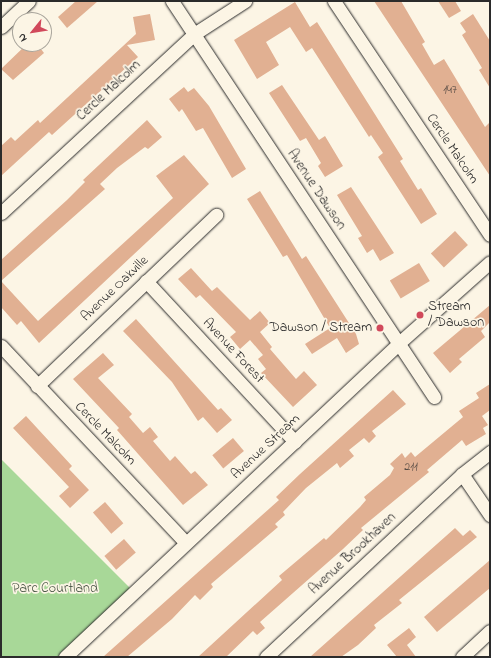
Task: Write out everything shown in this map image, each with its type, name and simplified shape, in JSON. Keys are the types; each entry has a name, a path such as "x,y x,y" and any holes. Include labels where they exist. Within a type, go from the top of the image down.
{"street":[{"path":"1,27 29,1"},
{"name":"Avenue Dawson","path":"172,1 400,342 434,397"},
{"name":"Cercle Malcolm","path":"1,213 194,34 245,1"},
{"name":"Cercle Malcolm","path":"334,1 490,235"},
{"name":"Avenue Oakville","path":"37,386 216,215"},
{"name":"Avenue Stream","path":"65,657 400,342 490,262"},
{"name":"Avenue Forest","path":"146,281 295,442"},
{"name":"Cercle Malcolm","path":"1,346 186,543"},
{"name":"Avenue Brookhaven","path":"266,657 462,474 490,452"},
{"path":"462,474 490,515"},
{"path":"462,657 490,631"}],"green space":[{"name":"Parc Courtland","path":"1,459 134,592 60,657 1,657"}],"building":[{"path":"76,1 98,1 67,28 58,17"},
{"path":"374,1 401,1 425,42 422,44 434,65 444,59 485,127 490,122 490,176"},
{"path":"438,1 455,1 461,11 449,18"},
{"path":"295,2 310,27 317,22 403,159 400,161 418,190 421,188 437,214 421,224 378,157 383,153 371,135 369,137 312,48 306,52 290,27 266,42 279,65 257,79 234,40"},
{"path":"150,14 155,40 127,45 138,57 52,135 49,132 1,176 1,146 11,137 15,141 38,120 40,123 136,34 133,17"},
{"path":"473,14 490,41 490,88 479,70 482,68 462,35 466,32 460,23"},
{"path":"19,52 44,53 13,80 1,69"},
{"path":"282,85 319,140 325,136 343,166 325,177 318,166 321,163 306,138 300,141 269,93"},
{"path":"184,87 188,92 194,88 209,106 246,169 232,178 203,128 196,131 182,109 179,112 169,99"},
{"path":"147,120 162,137 148,149 145,147 117,168 100,184 105,189 1,281 1,260 67,200 85,182 83,180"},
{"path":"184,155 209,184 39,343 21,321 17,325 1,307 1,281 38,321 173,198 156,176"},
{"path":"351,187 394,253 380,261 373,249 367,253 358,238 362,236 337,195"},
{"path":"260,191 302,259 306,256 356,334 359,344 346,353 337,338 312,354 305,344 330,328 287,255 283,257 247,199"},
{"path":"455,231 468,245 444,267 431,254"},
{"path":"419,263 430,281 401,299 390,281"},
{"path":"191,268 212,291 217,287 250,320 260,311 270,323 260,332 272,347 270,349 296,379 304,371 317,385 293,407 261,373 266,369 258,359 263,355 250,340 240,349 230,337 236,332 200,295 196,298 178,279"},
{"path":"490,305 490,322 481,331 485,337 459,359 462,362 450,373 433,353"},
{"path":"136,319 218,410 221,408 232,420 217,433 203,417 198,421 172,382 123,331"},
{"path":"103,353 114,365 98,378 132,414 129,417 143,433 150,427 158,437 153,441 170,461 175,456 191,474 195,471 208,485 183,505 117,430 119,428 73,379"},
{"path":"490,384 490,410 482,416 488,425 483,428 486,434 466,446 462,440 427,470 429,472 361,528 363,530 343,549 260,622 265,628 257,635 253,631 226,657 198,657 282,580 279,576 324,538 326,540 360,507 366,500 364,497 390,475 394,468 390,464 402,453 405,458 411,452 415,457 463,417 459,411 479,398 476,393"},
{"path":"393,390 406,404 372,431 376,436 369,443 364,438 349,450 354,456 340,468 337,463 306,488 283,512 285,515 275,524 278,527 211,584 213,587 200,600 195,595 172,619 127,657 103,657 279,500 276,497"},
{"path":"26,416 72,466 69,469 89,490 70,508 59,496 69,487 13,428"},
{"path":"233,438 244,451 223,468 212,455"},
{"path":"105,502 123,523 111,534 93,512"},
{"path":"455,528 463,536 470,530 477,537 399,600 402,603 374,625 376,628 358,645 341,657 310,657"},
{"path":"124,539 136,553 116,570 104,556"},
{"path":"490,560 490,588 437,632 424,617"},
{"path":"409,628 416,637 407,645 416,657 397,657 387,645"}],"place":[{"name":"Stream / Dawson","path":"420,315"},
{"name":"Dawson / Stream","path":"380,328"}]}
